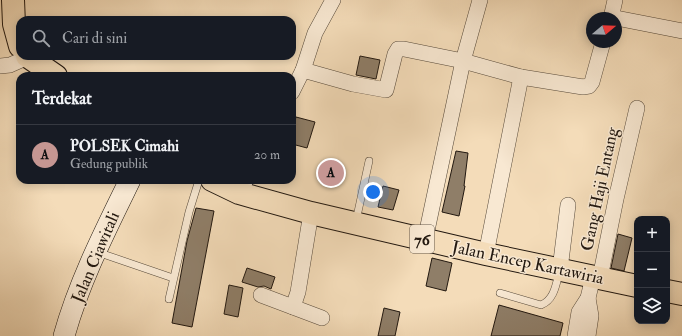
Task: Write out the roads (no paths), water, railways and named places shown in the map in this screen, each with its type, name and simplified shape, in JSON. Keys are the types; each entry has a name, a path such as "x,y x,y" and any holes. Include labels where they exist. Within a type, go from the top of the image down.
{"main road":[{"path":"13,0 7,22 16,38"},
{"path":"34,60 51,72"},
{"name":"Jalan Ciawitali","path":"67,327 95,252 128,184"},
{"name":"Jalan Encep Kartawiria","path":"229,184 242,187 311,214 486,254 634,285"},
{"path":"670,292 682,294"}],"street":[{"path":"296,83 315,33 332,0"},
{"path":"425,240 463,61 480,0"},
{"path":"612,12 615,0"},
{"path":"622,20 682,31"},
{"path":"302,70 352,84 386,90 395,54 398,49 404,49 463,61 521,77 583,87 589,86 592,82 601,48"},
{"path":"0,66 10,65 16,60"},
{"path":"486,254 521,77"},
{"name":"Gang Haji Entang","path":"588,298 596,277 637,108"},
{"path":"560,269 568,205"},
{"path":"293,307 298,292 311,214"},
{"path":"261,294 322,318"},
{"path":"575,336 579,312 588,298"},
{"path":"588,298 591,316 588,336"}],"lane":[{"path":"355,224 370,161"},
{"path":"169,299 172,278 198,184"},
{"path":"95,252 172,278"},
{"path":"500,293 541,305 546,303 550,299 560,269"}],"place":[{"name":"POLSEK Cimahi","path":"331,173"}]}
